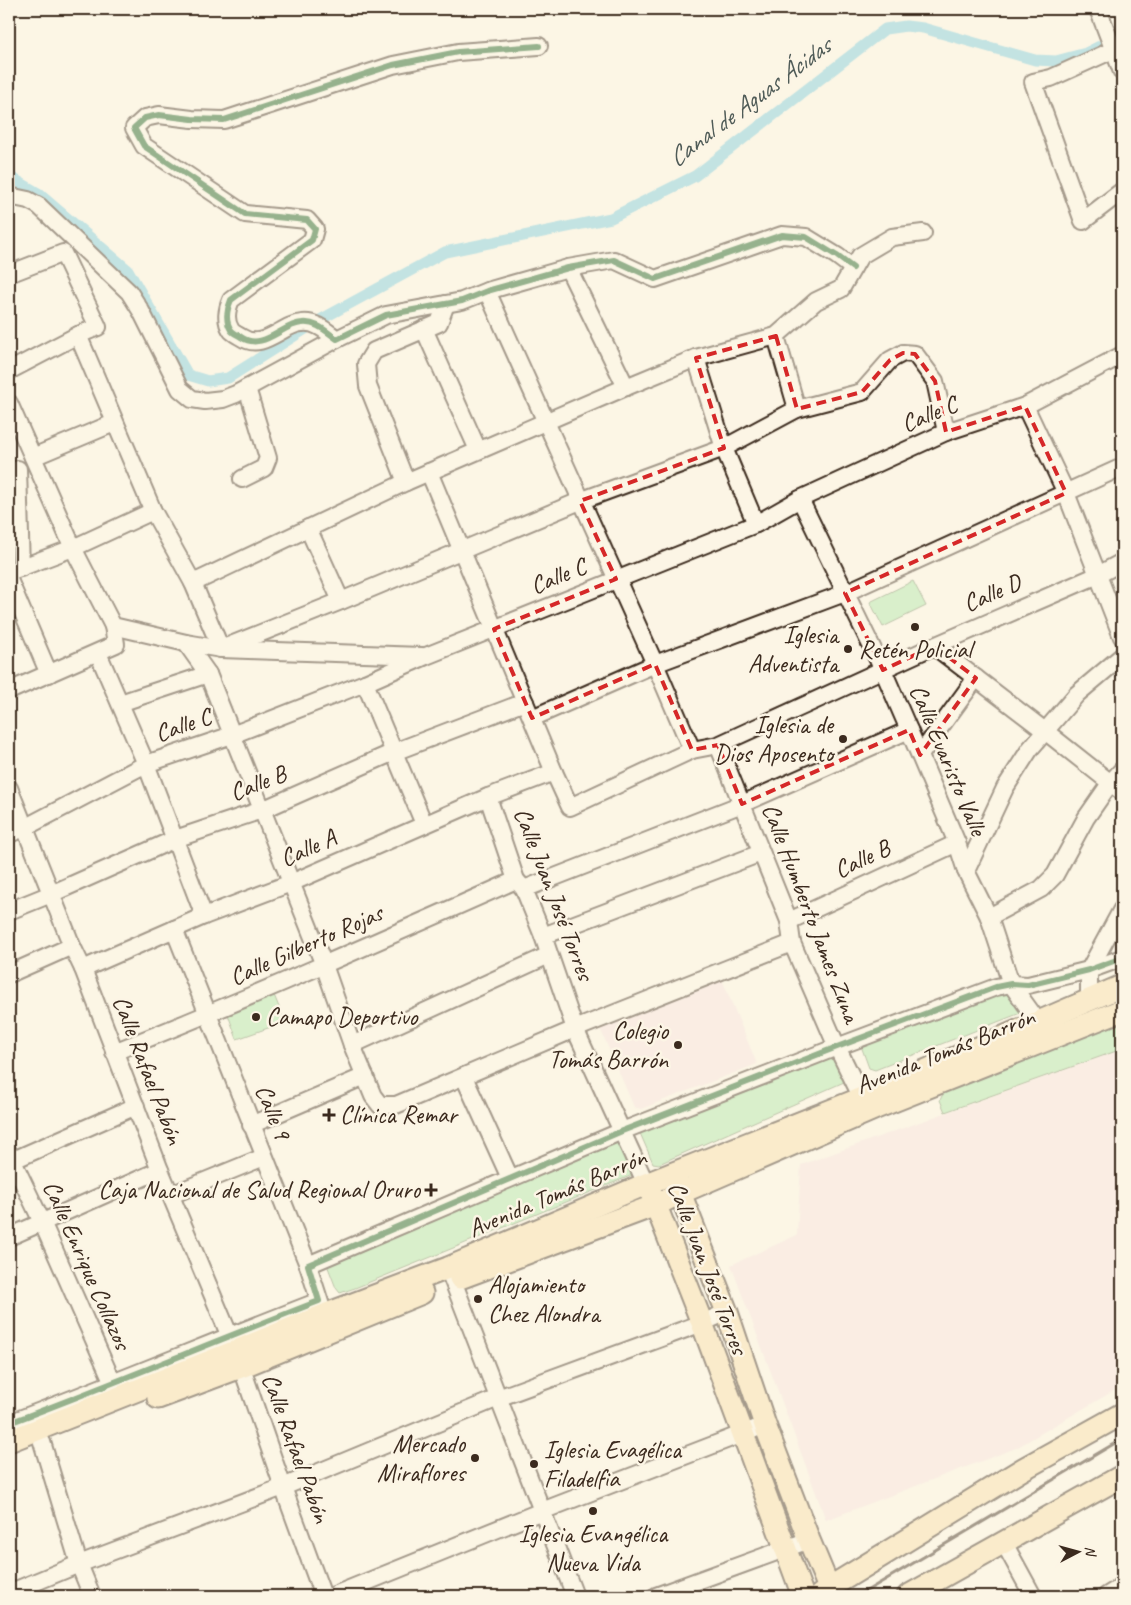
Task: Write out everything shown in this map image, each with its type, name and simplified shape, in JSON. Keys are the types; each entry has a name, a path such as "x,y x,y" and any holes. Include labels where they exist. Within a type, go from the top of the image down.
{"main road":[{"name":"Avenida Tomás Barrón","path":"9,1456 235,1351 322,1308 451,1274 646,1184 676,1183 876,1108 1043,1031 1089,1001 1122,986"},
{"name":"Avenida Tomás Barrón","path":"9,1441 117,1391 451,1274 656,1205 676,1183 862,1098 1043,1031 1122,1010"},
{"name":"Calle Juan José Torres","path":"676,1183 727,1312 765,1425 808,1540 825,1594"},
{"name":"Calle Juan José Torres","path":"646,1184 702,1323 803,1596"},
{"path":"825,1594 1023,1469 1122,1414"},
{"path":"908,1596 1122,1476"}],"street":[{"path":"1098,9 1118,48 1122,72"},
{"path":"336,340 323,328 305,322 295,324 273,336 258,341 244,339 232,331 228,321 227,309 231,300 312,240 316,230 307,220 244,214 144,146 134,128 145,118 159,115 224,120 393,65 458,52 538,46"},
{"path":"1118,48 1051,78 1033,82 1083,221 1122,191"},
{"path":"9,196 28,200 39,206 129,292 180,388 192,399 204,401 222,399 246,388 386,315 462,301 487,291 568,268 614,260 655,279 782,235 806,237 853,268"},
{"path":"193,583 406,482 626,387 696,358 776,336 816,301 841,289 860,256 892,237 923,233"},
{"path":"9,274 63,253 98,327 78,335 9,371"},
{"path":"568,268 626,387"},
{"path":"487,291 692,750"},
{"path":"406,482 368,386 366,364 374,351 439,322 446,304"},
{"path":"424,329 478,450"},
{"path":"78,335 153,511 193,583 221,649"},
{"path":"776,336 797,408"},
{"path":"221,649 580,501 724,448 797,408 862,392 890,360 903,354 915,354 935,381 946,432"},
{"name":"Calle C","path":"9,834 146,764 232,735 365,683 426,656 756,524 800,499 946,432 1025,406 1122,355"},
{"path":"696,358 724,448 756,524"},
{"path":"242,479 264,468 268,458 246,388"},
{"path":"9,403 73,548 113,626 116,644 9,691"},
{"path":"1025,406 1066,493 1122,637"},
{"path":"33,458 114,423"},
{"path":"532,718 655,664 845,593 1122,467"},
{"path":"18,469 15,570 73,548 153,511"},
{"path":"429,472 554,772"},
{"name":"Calle Evaristo Valle","path":"800,499 883,670 920,755 957,843 966,871 989,917 1011,984 1043,1031"},
{"path":"308,528 341,601"},
{"name":"Calle D","path":"554,772 570,807 692,750 718,745 934,646 1098,575 1122,562"},
{"path":"9,580 49,674"},
{"path":"113,626 221,649 426,656"},
{"path":"186,643 208,674 324,965 352,1045 373,1096 380,1105 396,1105 575,1029 792,943"},
{"path":"934,646 1045,731 1119,781 1086,818 1055,876 1041,889 989,917"},
{"path":"98,652 146,764 204,916"},
{"path":"966,871 1005,788 1030,749 1077,694 1122,656"},
{"path":"120,703 208,674"},
{"path":"920,755 976,678"},
{"path":"365,683 424,824"},
{"name":"Calle B","path":"9,910 51,894 175,839 262,810 394,752 525,702"},
{"name":"Calle Gilberto Rojas","path":"114,1052 208,1015 324,965 520,885 742,804 909,730"},
{"name":"Calle Humberto James Zuna","path":"718,745 789,921 792,943 837,1047 862,1098"},
{"name":"Calle A","path":"83,969 204,916 291,883 488,797 554,772"},
{"name":"Calle Rafael Pabón","path":"9,788 83,969 160,1170 235,1351 323,1596"},
{"name":"Calle Juan José Torres","path":"488,797 520,885 543,936 575,1029 646,1184"},
{"name":"Calle B","path":"789,921 957,843"},
{"path":"543,936 761,853"},
{"path":"1089,1001 1089,970 1122,909"},
{"name":"Calle 9","path":"174,930 308,1265 322,1308"},
{"path":"9,974 72,946"},
{"path":"352,1045 550,955"},
{"path":"308,1265 622,1131 996,987 1011,984 1028,985 1089,970 1122,958"},
{"path":"251,1125 365,1076"},
{"path":"464,1077 510,1178"},
{"path":"10,1158 136,1106"},
{"path":"171,1195 264,1157"},
{"name":"Calle Enrique Collazos","path":"10,1158 42,1222 117,1391"},
{"path":"9,1237 160,1170"},
{"path":"451,1274 575,1596"},
{"path":"9,1593 283,1487 498,1398 702,1323 727,1312"},
{"path":"9,1423 117,1391"},
{"path":"332,1596 542,1511 765,1425"},
{"path":"42,1442 80,1564 92,1596"},
{"path":"656,1596 808,1540"},
{"path":"1004,1543 1033,1596"},
{"path":"1106,1596 1122,1586"}],"highlighted area":[{"path":"776,336 797,409 862,392 890,360 903,353 915,354 935,381 946,432 1025,406 1066,493 845,593 883,670 934,646 976,678 920,755 909,730 742,804 718,745 692,750 655,664 532,718 494,629 616,579 580,501 724,448 696,358"}],"shaded area":[{"name":"Colegio Tomás Barrón","path":"721,977 757,1064 641,1109 634,1107 599,1026"},
{"path":"1122,1049 1122,1386 1016,1448 826,1520 731,1265 797,1235 801,1165"}],"green space":[{"path":"913,581 926,606 883,627 870,602"},
{"path":"1005,982 1023,1012 875,1070 869,1068 860,1043"},
{"name":"Camapo Deportivo","path":"274,995 285,1022 237,1039 227,1012"},
{"path":"1122,1019 1122,1049 945,1112 940,1100 946,1088"},
{"path":"847,1048 857,1071 853,1078 659,1164 653,1163 640,1133 642,1127"},
{"path":"624,1135 635,1174 355,1288 340,1293 336,1288 326,1262"}],"waterway":[{"name":"Canal de Aguas Ácidas","path":"9,176 38,193 128,270 188,375 208,381 228,378 318,321 445,252 611,218 695,176 885,29 906,26 923,28 1035,60 1056,61 1086,53 1102,45"},
{"name":"Canal de Aguas Ácidas","path":"1118,37 1122,35"}],"railway":[{"path":"858,1596 1122,1439"}],"cycle path":[{"path":"539,46 458,52 393,65 224,120 159,115 145,118 134,128 144,146 245,214 307,220 315,229 312,240 231,300 227,319 232,331 249,341 257,341 295,325 307,323 321,328 337,339 386,315 462,301 487,291 568,268 614,260 655,279 782,235 806,237 853,268"},
{"path":"9,1423 319,1301 308,1265 622,1131 996,987 1011,984 1028,985 1089,970 1122,958"}],"place":[{"name":"Retén Policial","path":"915,627"},
{"name":"Iglesia Adventista","path":"848,649"},
{"name":"Iglesia de Dios Aposento","path":"843,739"},
{"name":"Camapo Deportivo","path":"256,1017"},
{"name":"Colegio Tomás Barrón","path":"678,1045"},
{"name":"Clínica Remar","path":"329,1115"},
{"name":"Caja Nacional de Salud Regional Oruro","path":"431,1190"},
{"name":"Alojamiento Chez Alondra","path":"478,1299"},
{"name":"Mercado Miraflores","path":"475,1458"},
{"name":"Iglesia Evagélica Filadelfia","path":"534,1464"},
{"name":"Iglesia Evangélica Nueva Vida","path":"593,1511"}]}
